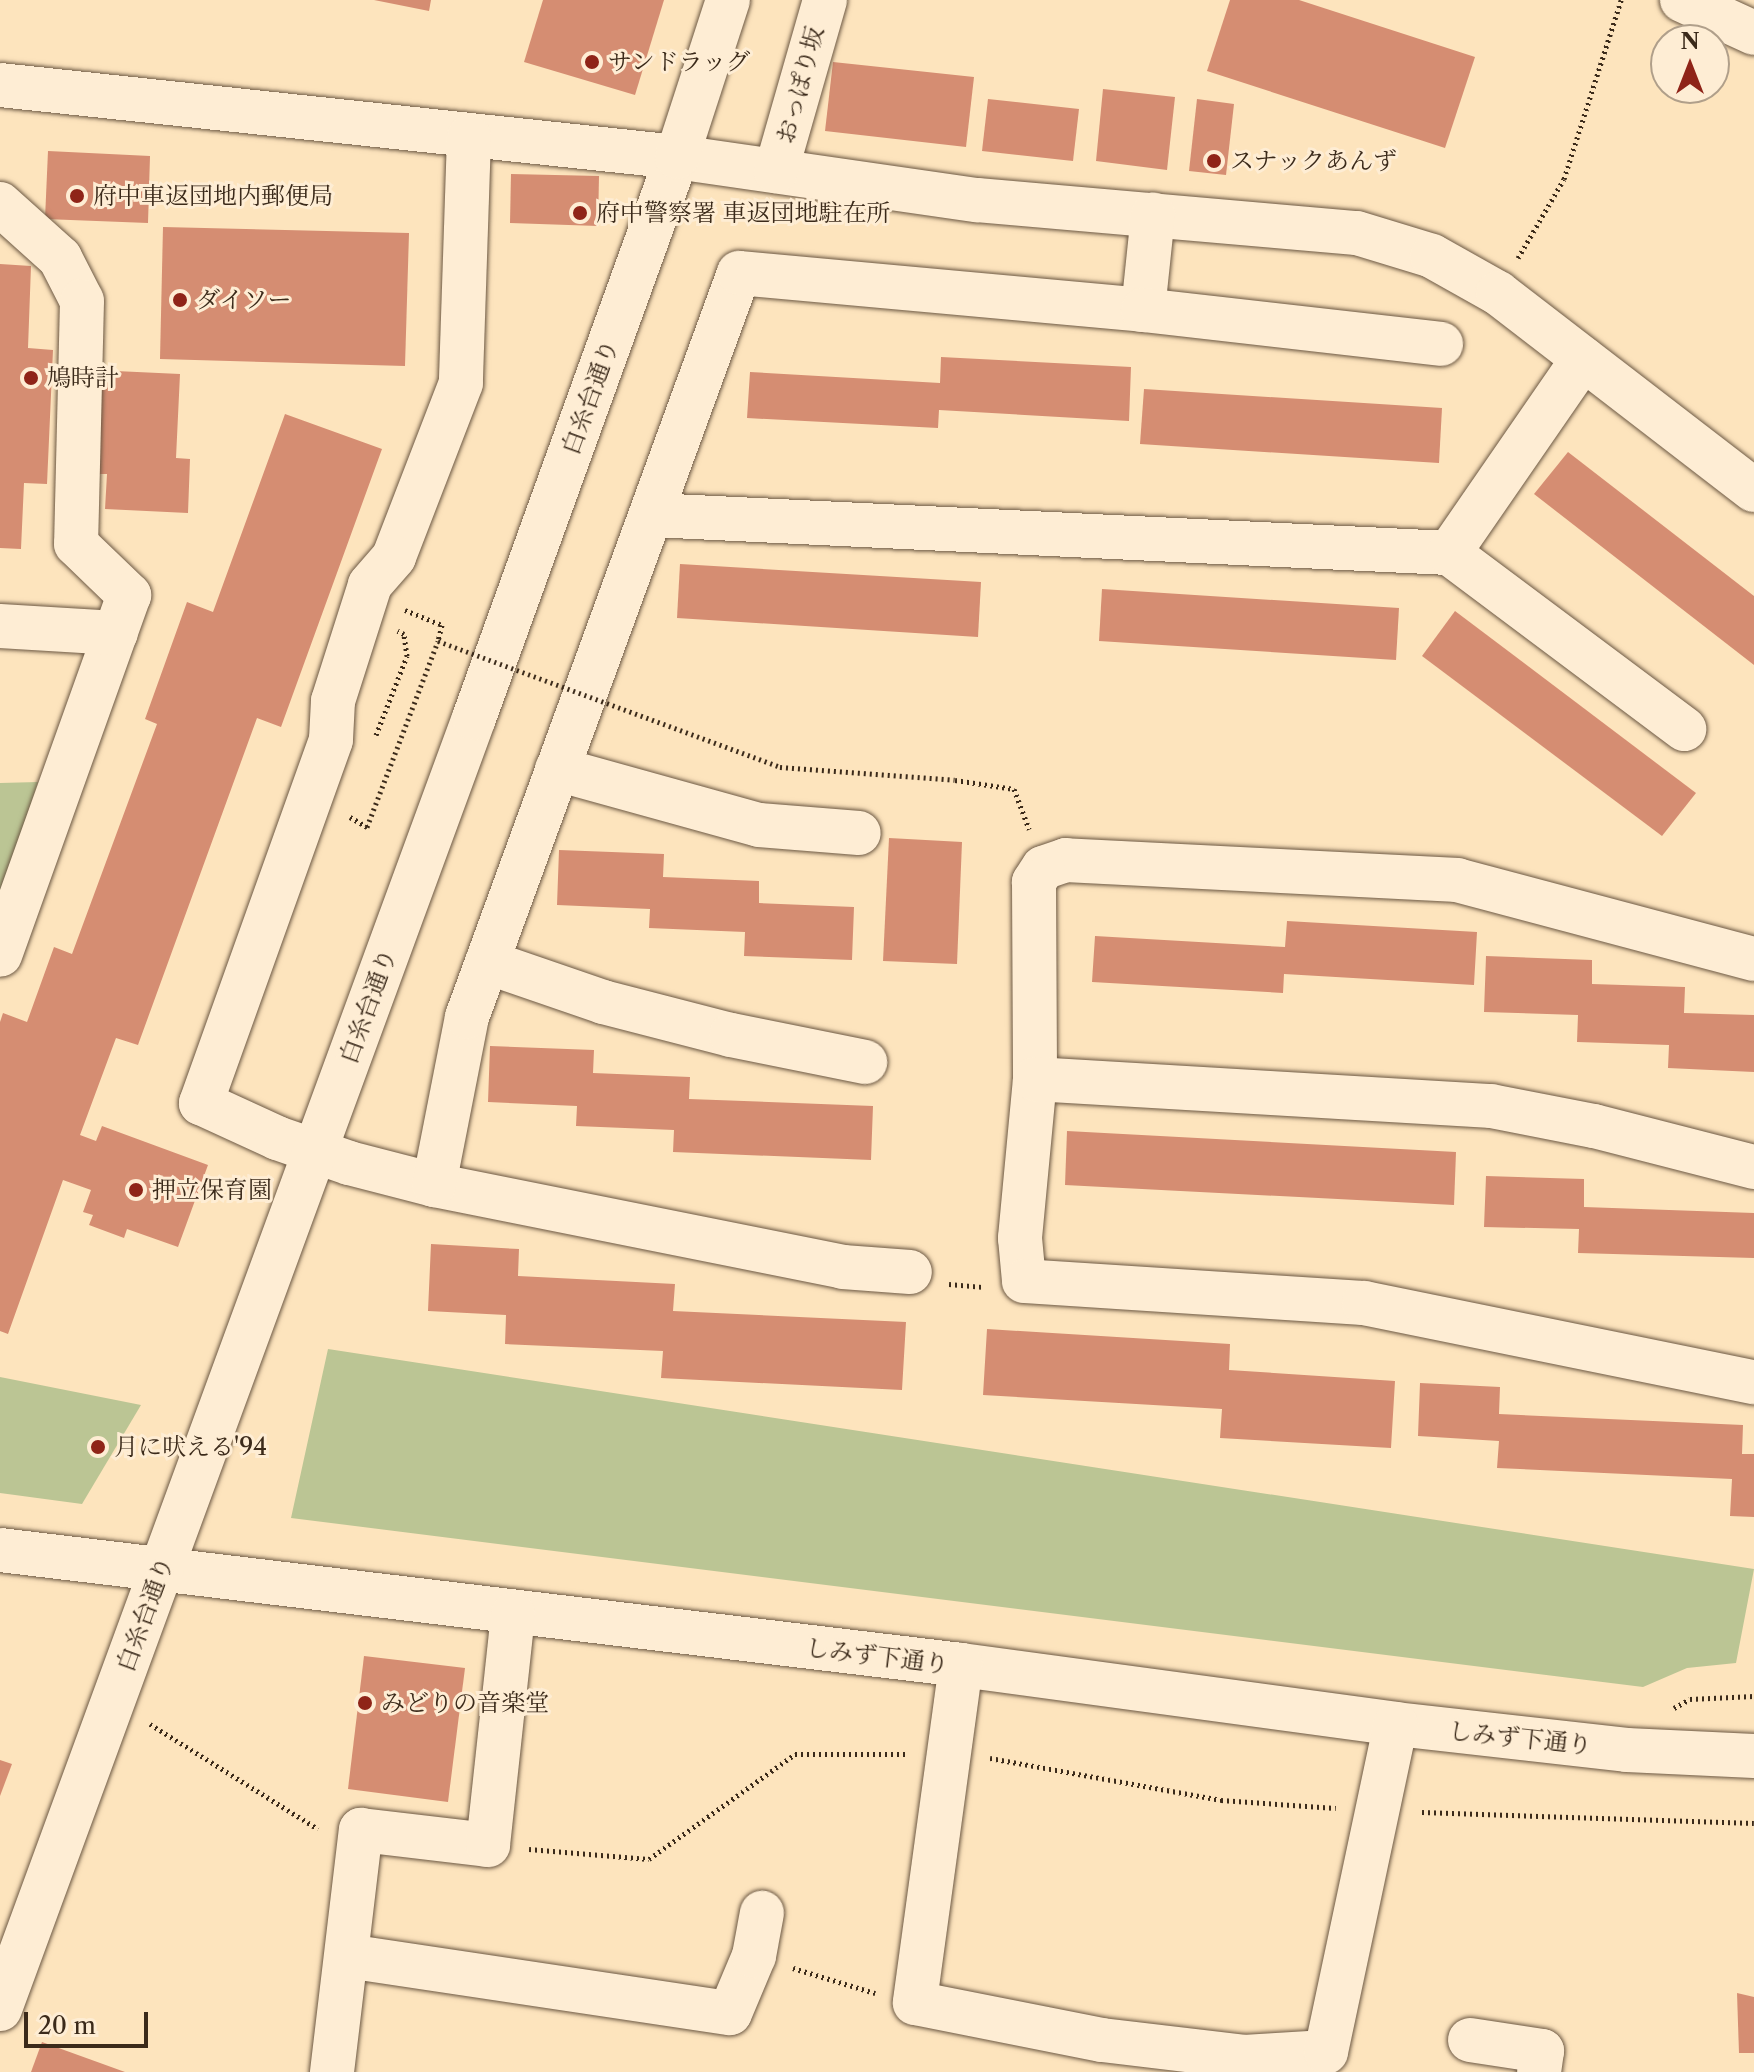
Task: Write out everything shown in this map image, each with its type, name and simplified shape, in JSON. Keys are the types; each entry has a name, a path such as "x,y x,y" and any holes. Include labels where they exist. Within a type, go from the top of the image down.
{"street":[{"name":"白糸台通り","path":"0,2009 677,157 728,0"},
{"name":"おっぽり坂","path":"776,171 825,0"},
{"path":"0,85 677,157 977,200 1357,233 1432,256 1498,293 1754,490"},
{"path":"469,137 461,383 394,557 370,585 333,701 331,740 201,1103 277,1138 434,1185 843,1267 910,1272"},
{"path":"0,204 60,258 82,301 76,544 129,595 0,955"},
{"path":"1143,310 1153,215"},
{"path":"434,1185 467,1017 739,273 1143,310 1441,344"},
{"path":"1449,553 1583,359"},
{"path":"652,515 1449,553 1684,729"},
{"path":"0,626 116,633"},
{"path":"557,769 759,825 859,833"},
{"path":"1754,959 1458,880 1066,860 1043,868 1034,882 1035,1079 1020,1238 1024,1281 1364,1303 1754,1382"},
{"path":"487,962 617,1006 731,1035 865,1062"},
{"path":"1035,1079 1491,1106 1594,1126 1754,1167"},
{"name":"しみず下通り","path":"0,1550 513,1614 961,1665 1396,1724 1627,1750 1754,1756"},
{"path":"332,2072 361,1830 488,1845 513,1614"},
{"path":"961,1665 915,2003 1118,2042 1244,2057 1326,2052 1396,1724"},
{"path":"347,1956 730,2013 754,1956 762,1913"},
{"path":"1470,2040 1542,2051 1539,2072"}],"path":[{"path":"1516,262 1564,179 1621,0"},
{"path":"367,595 442,625 367,827"},
{"path":"438,641 780,767 955,780 1014,789 1043,868"},
{"path":"910,1272 932,1282 995,1289 1024,1281"},
{"path":"1670,1710 1690,1699 1754,1696"},
{"path":"145,1722 358,1855"},
{"path":"488,1845 649,1859 795,1754 948,1754"},
{"path":"754,1956 915,2003"}],"green space":[{"path":"38,782 0,898 0,783"},
{"path":"328,1349 1754,1569 1736,1663 1687,1668 1643,1687 291,1518"},
{"path":"0,1377 141,1405 82,1504 0,1493"}],"building":[{"path":"374,0 431,0 429,11"},
{"path":"543,0 664,0 635,95 524,62"},
{"path":"1230,0 1299,0 1475,57 1445,148 1207,71"},
{"path":"833,62 974,77 966,147 825,131"},
{"path":"1103,89 1175,97 1167,170 1096,161"},
{"path":"988,99 1079,109 1073,161 982,151"},
{"path":"1197,99 1234,104 1226,175 1189,171"},
{"path":"48,151 150,156 148,223 45,219"},
{"path":"511,174 599,176 598,226 510,223"},
{"path":"163,227 409,233 405,366 160,359"},
{"path":"0,264 31,266 28,348 53,350 47,484 24,483 21,549 0,548"},
{"path":"941,357 1131,367 1129,421 939,410 938,428 747,418 750,372 940,383"},
{"path":"94,370 180,374 176,458 190,459 188,513 105,509 107,474 89,474"},
{"path":"1144,389 1442,408 1439,463 1140,444"},
{"path":"285,414 382,449 281,727 257,718 138,1045 116,1038 80,1135 96,1141 102,1126 208,1165 178,1247 127,1229 124,1238 89,1225 93,1215 83,1212 91,1190 63,1180 8,1334 0,1331 0,1022 3,1013 27,1022 54,947 72,954 157,724 145,719 187,602 213,612"},
{"path":"1568,452 1754,596 1754,665 1534,494"},
{"path":"680,564 981,582 978,637 677,618"},
{"path":"1102,589 1399,608 1396,660 1099,641"},
{"path":"1455,611 1696,793 1662,836 1422,656"},
{"path":"889,838 962,842 957,964 883,961"},
{"path":"559,850 664,854 663,877 759,881 759,903 854,907 852,960 744,956 745,932 649,928 650,909 557,905"},
{"path":"1287,921 1477,932 1474,985 1284,974 1283,993 1092,982 1095,936 1285,947"},
{"path":"1486,956 1592,960 1592,984 1685,987 1684,1013 1754,1015 1754,1072 1668,1068 1669,1045 1577,1042 1578,1015 1484,1012"},
{"path":"490,1046 594,1050 593,1073 690,1077 689,1099 873,1106 871,1160 673,1152 674,1130 576,1126 577,1106 488,1102"},
{"path":"1067,1131 1456,1152 1454,1205 1065,1185"},
{"path":"1486,1176 1584,1179 1584,1207 1754,1213 1754,1258 1578,1253 1579,1229 1484,1227"},
{"path":"431,1244 519,1249 518,1276 675,1284 673,1311 906,1322 902,1390 661,1378 663,1351 505,1344 506,1315 428,1311"},
{"path":"987,1329 1230,1344 1229,1370 1395,1381 1391,1448 1220,1438 1222,1409 983,1395"},
{"path":"1420,1383 1500,1387 1499,1414 1743,1425 1742,1454 1754,1454 1754,1517 1730,1516 1732,1479 1497,1468 1499,1441 1418,1436"},
{"path":"364,1656 465,1668 448,1802 348,1789"},
{"path":"0,1760 12,1764 0,1796"},
{"path":"1737,1993 1754,1997 1754,2053 1739,2053"},
{"path":"42,2042 125,2072 31,2072"}],"place":[{"name":"サンドラッグ","path":"592,62"},
{"name":"スナックあんず","path":"1214,161"},
{"name":"府中車返団地内郵便局","path":"77,196"},
{"name":"府中警察署 車返団地駐在所","path":"580,213"},
{"name":"ダイソー","path":"180,300"},
{"name":"鳩時計","path":"31,378"},
{"name":"押立保育園","path":"136,1190"},
{"name":"月に吠える'94","path":"98,1447"},
{"name":"みどりの音楽堂","path":"365,1703"}]}
